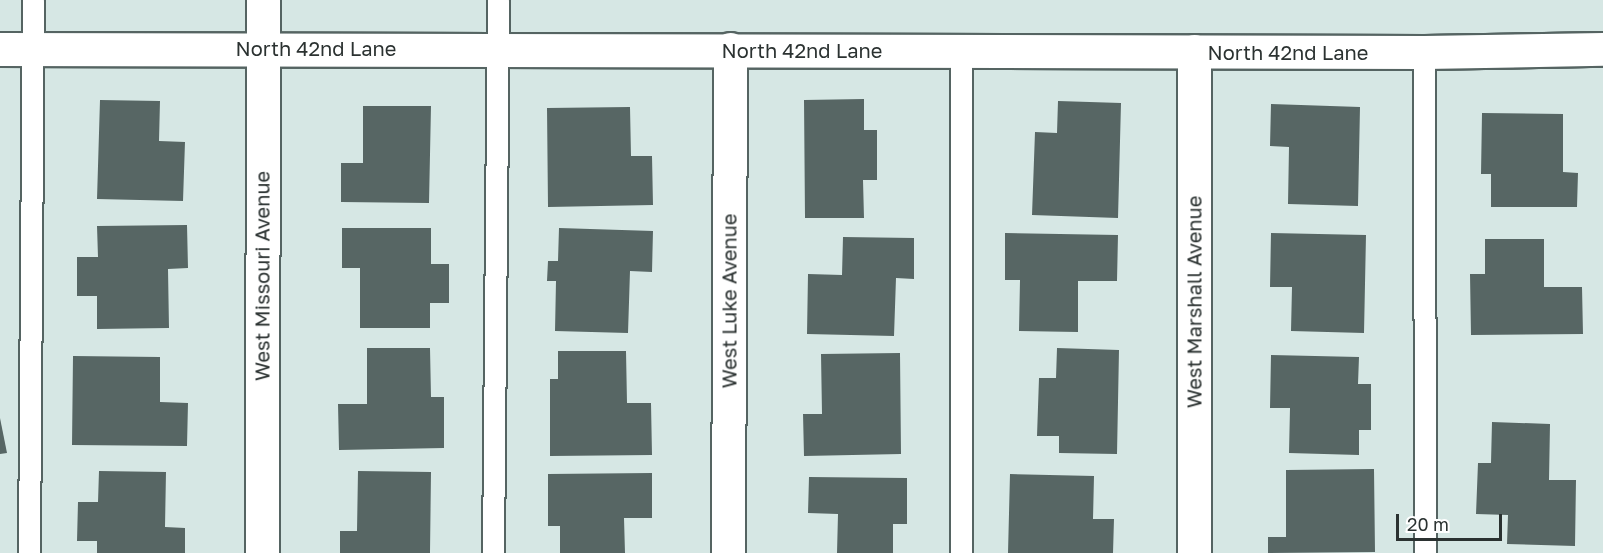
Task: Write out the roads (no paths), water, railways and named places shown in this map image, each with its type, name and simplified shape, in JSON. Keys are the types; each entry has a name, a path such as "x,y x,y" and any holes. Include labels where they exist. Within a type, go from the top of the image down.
{"street":[{"name":"West Missouri Avenue","path":"262,553 263,0"},
{"name":"North 42nd Lane","path":"0,49 498,48 1424,52 1603,49"},
{"name":"West Luke Avenue","path":"728,553 729,49"},
{"name":"West Marshall Avenue","path":"1194,51 1194,553"}],"lane":[{"path":"29,553 33,0"},
{"path":"494,553 498,0"},
{"path":"961,51 961,553"},
{"path":"1424,52 1425,553"}]}
